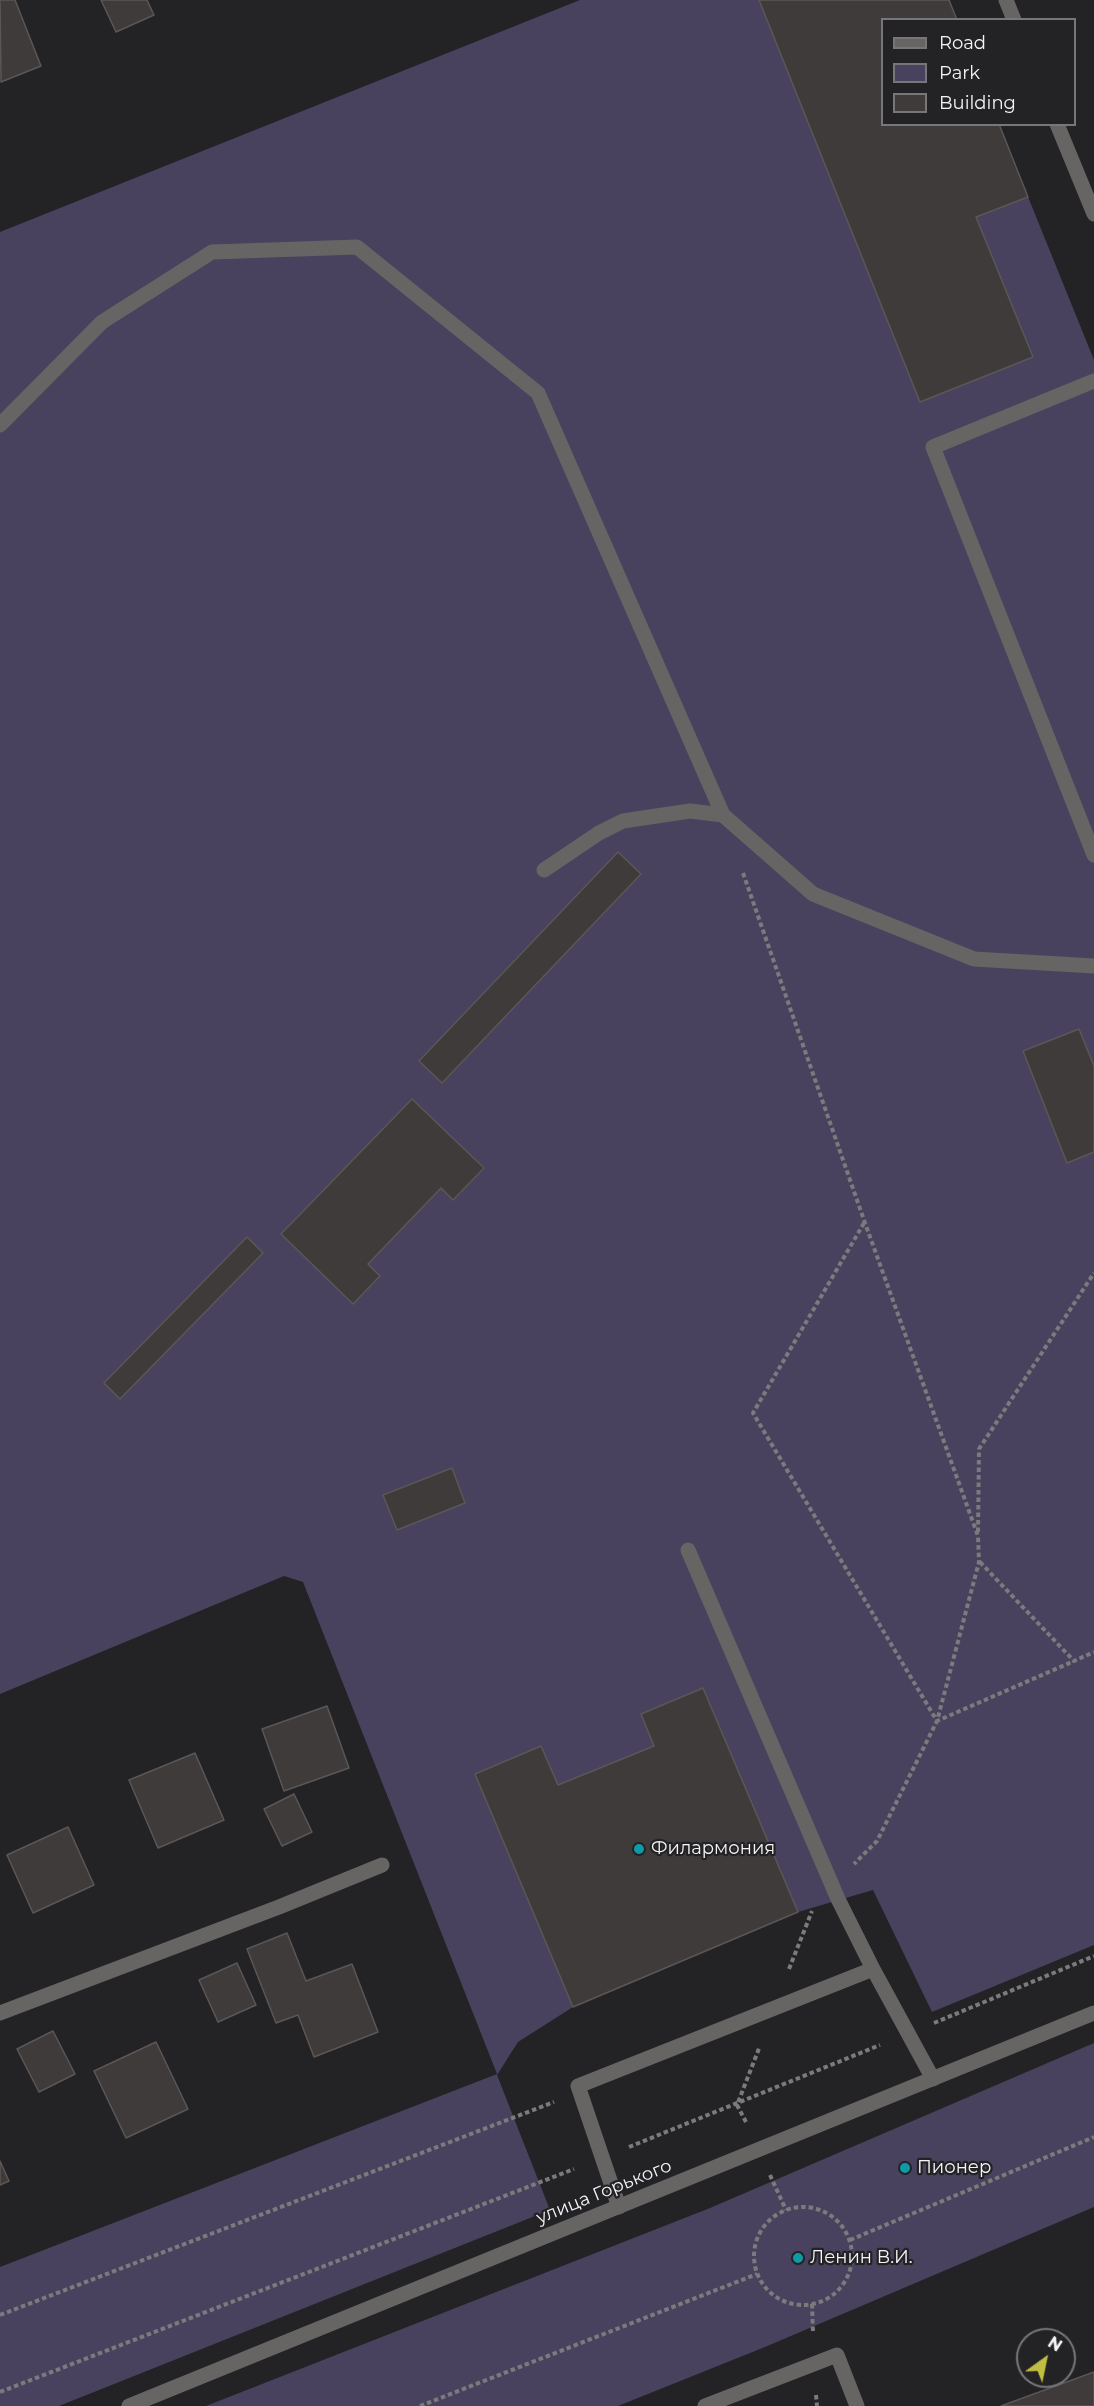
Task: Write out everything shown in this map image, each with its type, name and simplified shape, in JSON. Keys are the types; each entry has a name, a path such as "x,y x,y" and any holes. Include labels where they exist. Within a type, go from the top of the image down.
{"street":[{"path":"1006,0 1013,18"},
{"path":"1058,126 1094,214"},
{"path":"0,425 102,322 212,252 357,247 538,393 723,815 813,894 974,959 1094,966"},
{"path":"1094,381 933,447 1094,855"},
{"path":"544,870 599,833 623,821 690,811 723,815"},
{"path":"688,1550 833,1886 873,1970 933,2079"},
{"path":"0,2013 279,1907 382,1865"},
{"path":"620,2207 578,2086 873,1970"},
{"name":"улица Горького","path":"129,2406 1094,2013"},
{"path":"705,2406 837,2355 857,2406"}],"path":[{"path":"742,872 978,1536"},
{"path":"865,1222 753,1413 937,1721"},
{"path":"786,2210 737,2105 813,1907 877,1841 937,1721 979,1562 979,1449 1094,1273"},
{"path":"979,1562 1074,1661"},
{"path":"937,1721 1094,1652"},
{"path":"0,2392 737,2105 1094,1956"},
{"path":"0,2315 579,2091"},
{"path":"850,2240 1094,2137"},
{"path":"801,2207 817,2209 831,2216 842,2226 850,2240 852,2257 849,2273 841,2288 828,2299 812,2304 795,2305 779,2299 766,2288 757,2274 754,2259 755,2243 762,2229 772,2217 786,2210 801,2207"},
{"path":"420,2406 757,2274"}],"green space":[{"path":"580,0 949,0 957,18 881,18 881,126 999,126 1094,360 1094,1945 932,2012 873,1890 798,1912 573,2007 518,2042 497,2075 550,2210 59,2406 0,2406 0,2267 497,2074 303,1582 284,1576 0,1694 0,232"},
{"path":"1094,2043 1094,2207 765,2347 618,2406 206,2406 710,2208"}],"building":[{"path":"0,0 15,0 41,66 1,82"},
{"path":"101,0 147,0 154,15 116,32"},
{"path":"759,0 949,0 956,18 881,18 881,126 1000,126 1028,197 976,217 1033,357 920,402"},
{"path":"618,852 641,874 442,1083 419,1061"},
{"path":"1079,1029 1094,1066 1094,1152 1067,1163 1023,1051"},
{"path":"412,1099 484,1168 453,1200 441,1188 368,1264 380,1276 353,1304 281,1234"},
{"path":"247,1237 263,1253 120,1399 104,1383"},
{"path":"452,1468 465,1503 397,1530 383,1495"},
{"name":"Филармония","path":"703,1688 798,1912 573,2007 475,1774 541,1746 558,1785 654,1746 641,1714"},
{"path":"327,1706 349,1768 284,1791 262,1729"},
{"path":"195,1753 224,1820 158,1848 129,1780"},
{"path":"294,1794 312,1832 282,1846 264,1809"},
{"path":"68,1827 94,1885 33,1913 7,1855"},
{"path":"287,1933 306,1981 352,1964 378,2032 314,2057 298,2015 276,2023 247,1949"},
{"path":"237,1963 256,2005 218,2022 199,1980"},
{"path":"53,2031 75,2074 39,2092 17,2049"},
{"path":"156,2042 188,2109 126,2138 94,2071"},
{"path":"0,2161 9,2181 0,2185"},
{"path":"1094,2372 1094,2406 1001,2406 1050,2388 1076,2388 1076,2379"}],"place":[{"name":"Филармония","path":"639,1849"},
{"name":"Пионер","path":"905,2168"},
{"name":"Ленин В.И.","path":"798,2258"}]}
